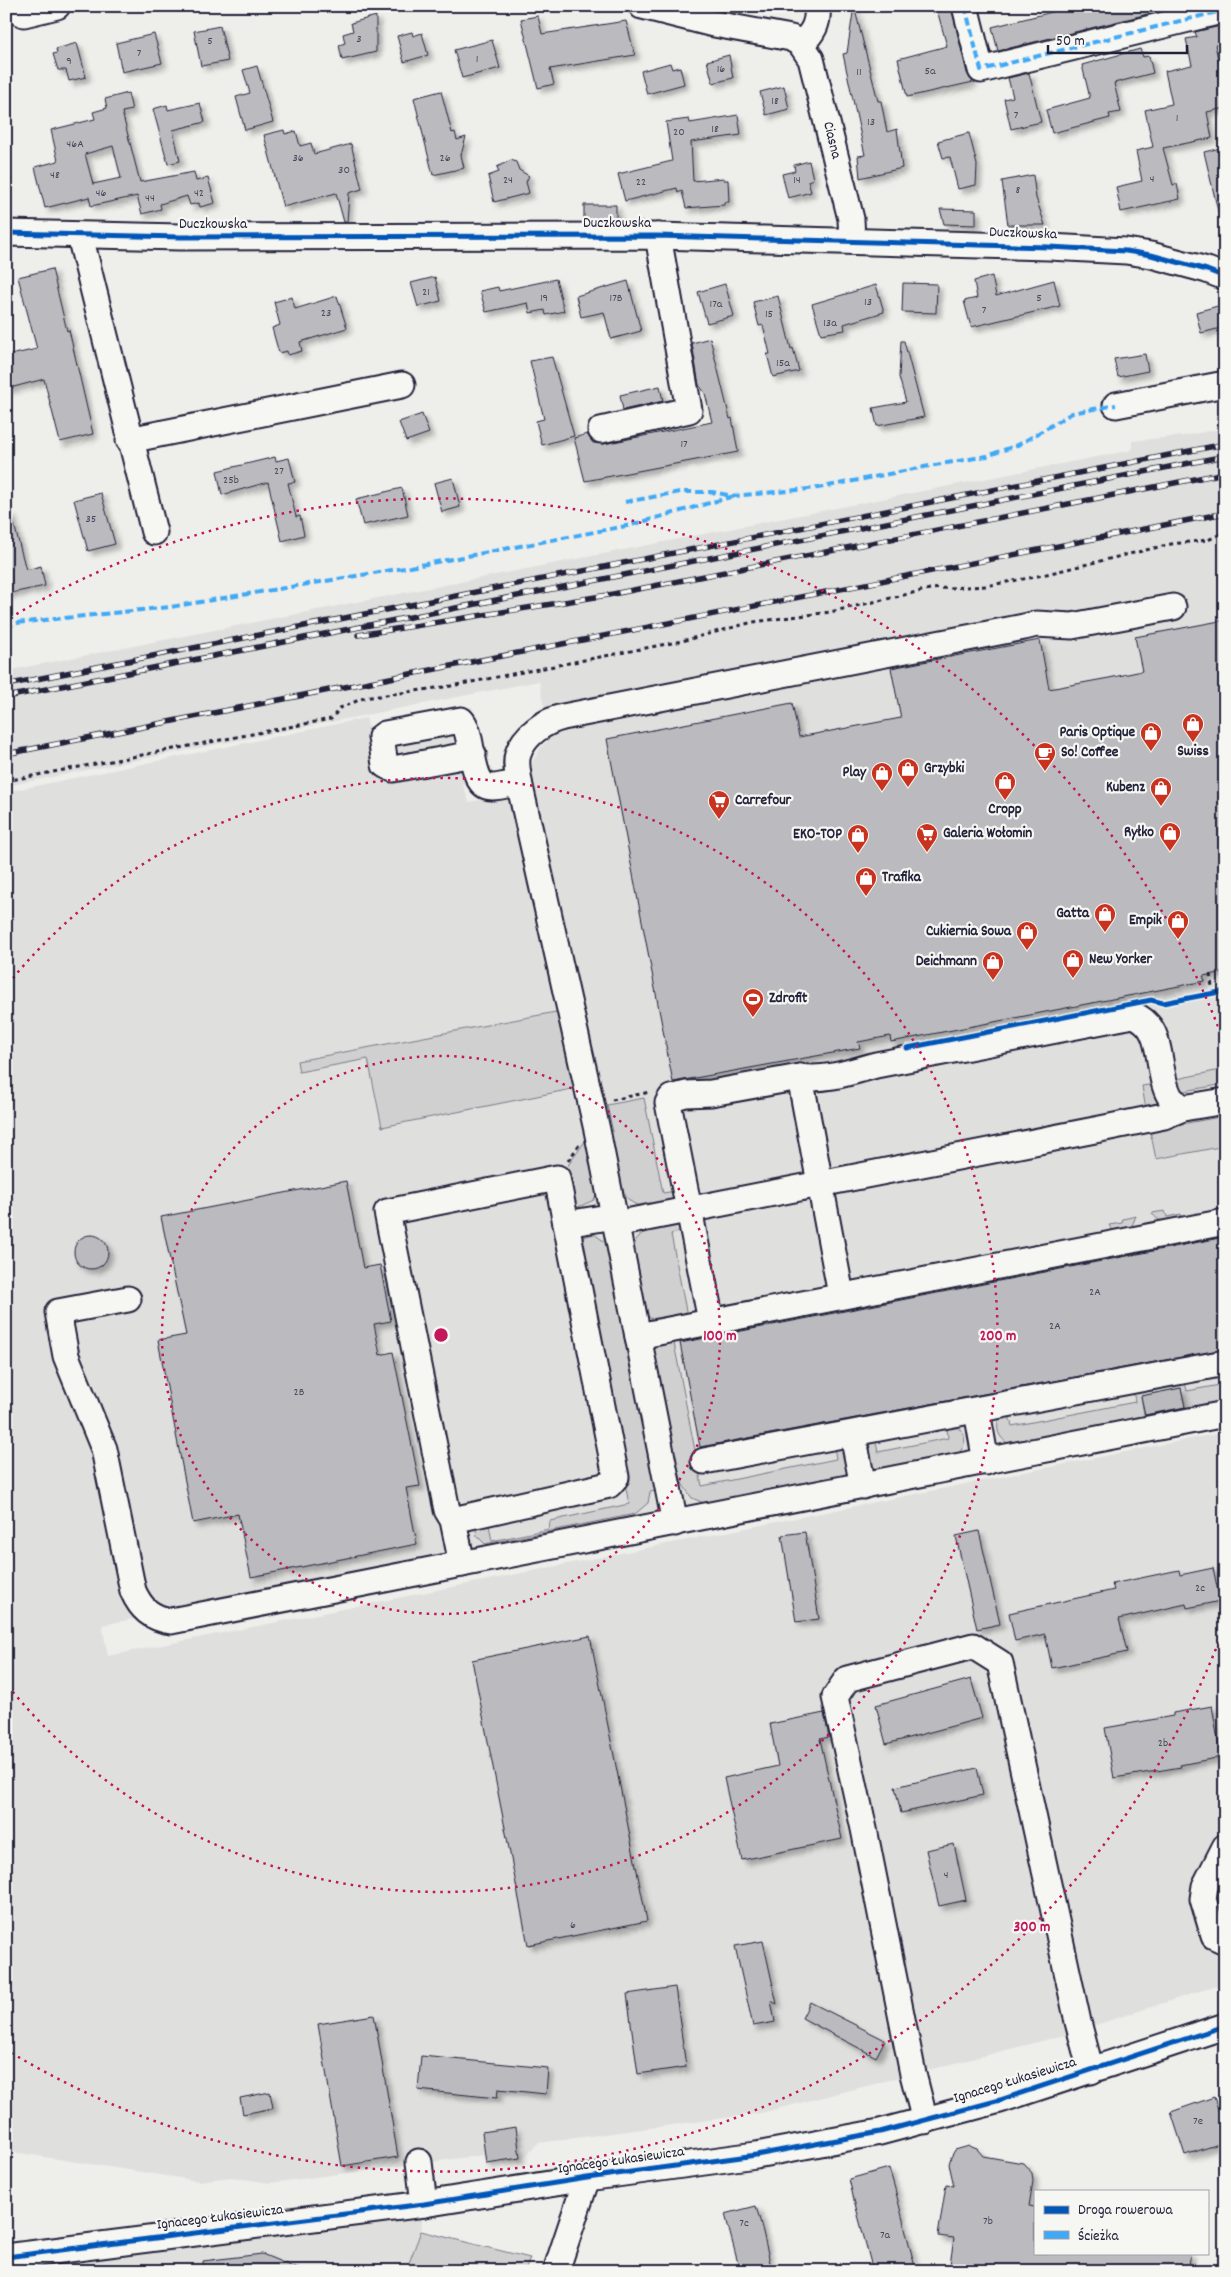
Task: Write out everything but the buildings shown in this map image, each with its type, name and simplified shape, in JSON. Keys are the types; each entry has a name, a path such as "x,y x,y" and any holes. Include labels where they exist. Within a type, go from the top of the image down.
{"street":[{"path":"6,7 24,14 57,6"},
{"path":"642,6 709,23 791,38 801,44 815,28 818,14 817,6"},
{"path":"965,6 981,70 1225,10"},
{"name":"Ciasna","path":"801,44 811,60 851,219 852,240"},
{"name":"Duczkowska","path":"6,233 80,236 658,236 852,240 1126,250 1182,262 1225,277"},
{"path":"80,236 129,440 154,532"},
{"path":"601,430 689,410 658,236"},
{"path":"1116,405 1225,384"},
{"path":"129,440 402,385"},
{"path":"675,1523 598,1130 519,782 518,754 525,740 549,720 1036,624 1072,626 1172,607"},
{"path":"473,754 478,777 482,784 490,787 519,782"},
{"path":"711,1321 668,1103 671,1098 686,1094 711,1093 800,1077 814,1079 876,1065 1133,1015 1142,1018 1154,1032 1162,1080 1169,1097 1183,1108"},
{"path":"800,1077 841,1295"},
{"path":"566,1224 615,1220 689,1209 1164,1116 1183,1108 1225,1101"},
{"path":"453,1520 609,1485 616,1477 556,1178 387,1212 447,1510 453,1520 462,1564"},
{"path":"638,1336 841,1295 1225,1222"},
{"path":"128,1299 58,1312 66,1356 104,1449 133,1591 142,1608 159,1619 183,1620 1225,1414"},
{"path":"704,1461 1225,1363"},
{"path":"977,1411 986,1462"},
{"path":"853,1434 863,1486"},
{"path":"925,2121 835,1697 847,1678 973,1646 1000,1663 1078,2022 1091,2071"},
{"path":"1225,1847 1205,1886 1203,1899 1214,1936 1225,1941"},
{"name":"Ignacego Łukasiewicza","path":"6,2257 424,2204 587,2178 756,2155 925,2121 1091,2071 1225,2026"},
{"path":"419,2162 424,2204"},
{"name":"Ignacego Łukasiewicza","path":"556,2271 587,2178"}],"path":[{"path":"6,780 330,719 340,708 364,698 451,686 682,641 753,622 830,612 930,589 986,586 1034,578 1171,544 1208,540 1225,532"},
{"path":"1210,974 1213,993"},
{"path":"556,1178 582,1140"}],"shaded area":[{"path":"1225,428 1225,1405 102,1625 108,1656 1225,1432 1225,1983 1065,2035 761,2113 538,2143 522,2161 486,2165 483,2155 270,2183 231,2177 199,2181 6,2151 6,792 366,718 368,727 472,707 486,773 463,785 469,802 502,796 512,798 561,1011 297,1061 299,1072 368,1059 382,1127 577,1088 531,784 531,770 534,759 541,747 550,738 539,681 6,786 6,671 1132,450 1132,441 1183,436"},
{"path":"561,1011 577,1088 382,1127 368,1059 299,1072 297,1061"},
{"path":"1225,1069 1225,1084 1184,1091 1179,1089 1172,1080"},
{"path":"1155,1084 1157,1105 1146,1110 1142,1086"},
{"path":"644,1098 663,1193 676,1191 674,1200 643,1206 634,1204 627,1197 617,1177 609,1133 613,1132 607,1105"},
{"path":"1225,1116 1225,1146 1156,1159 1150,1130"},
{"path":"588,1137 599,1187 594,1200 576,1208 564,1171"},
{"path":"1165,1211 1167,1217 1181,1214 1181,1218 1165,1222 1155,1217 1152,1213"},
{"path":"1136,1216 1131,1228 1113,1232 1109,1225 1122,1223 1123,1219"},
{"path":"679,1223 684,1231 671,1234 687,1316 653,1320 646,1315 633,1251 636,1240 645,1230"},
{"path":"594,1234 605,1242 609,1241 657,1491 650,1492 648,1503 635,1514 485,1544 477,1536 475,1524 488,1520 492,1541 549,1529 550,1521 629,1504 579,1246 583,1237"},
{"path":"673,1338 702,1486 836,1459 834,1446 844,1449 848,1470 843,1478 706,1504 692,1498 683,1485 667,1431 652,1350 656,1343"},
{"path":"1184,1378 1187,1391 1225,1384 1225,1404 1186,1412 1181,1388 1141,1396 1145,1420 1011,1445 1004,1441 999,1433 998,1421 1008,1412 1012,1426 1135,1402 1133,1388"},
{"path":"955,1425 964,1436 964,1444 956,1456 878,1471 870,1466 866,1450 868,1444 875,1438 878,1452 948,1438 947,1427"},
{"path":"424,2204 421,2231 406,2271 47,2271 49,2251"},
{"path":"421,2231 530,2258 525,2271 406,2271"}],"railway":[{"path":"6,685 1225,444"},
{"path":"6,697 1225,456"},
{"path":"358,635 608,595 1225,473"},
{"path":"6,754 1225,513"}],"marked path":[{"path":"965,6 981,70 1225,10"},
{"path":"625,502 680,492 712,492 734,496 818,488 987,456 1020,444 1072,413 1116,405"},
{"path":"6,628 16,623 170,607 410,567 631,525 734,496"}],"cycle path":[{"path":"6,233 180,237 658,236 1049,247 1126,251 1151,255 1207,270 1225,277"},
{"path":"907,1048 1151,1000 1163,1003 1225,991"},
{"path":"6,2257 424,2204 587,2178 756,2155 880,2132 1000,2100 1225,2026"}],"place":[{"name":"Swiss","path":"1193,743"},
{"name":"Paris Optique","path":"1151,752"},
{"name":"So! Coffee","path":"1045,772"},
{"name":"Grzybki","path":"908,788"},
{"name":"Play","path":"882,792"},
{"name":"Cropp","path":"1005,801"},
{"name":"Kubenz","path":"1161,807"},
{"name":"Carrefour","path":"719,820"},
{"name":"Ryłko","path":"1170,852"},
{"name":"Galeria Wołomin","path":"927,853"},
{"name":"EKO-TOP","path":"858,854"},
{"name":"Trafika","path":"866,897"},
{"name":"Gatta","path":"1105,933"},
{"name":"Empik","path":"1178,940"},
{"name":"Cukiernia Sowa","path":"1027,951"},
{"name":"New Yorker","path":"1073,979"},
{"name":"Deichmann","path":"993,981"},
{"name":"Zdrofit","path":"753,1018"}]}
